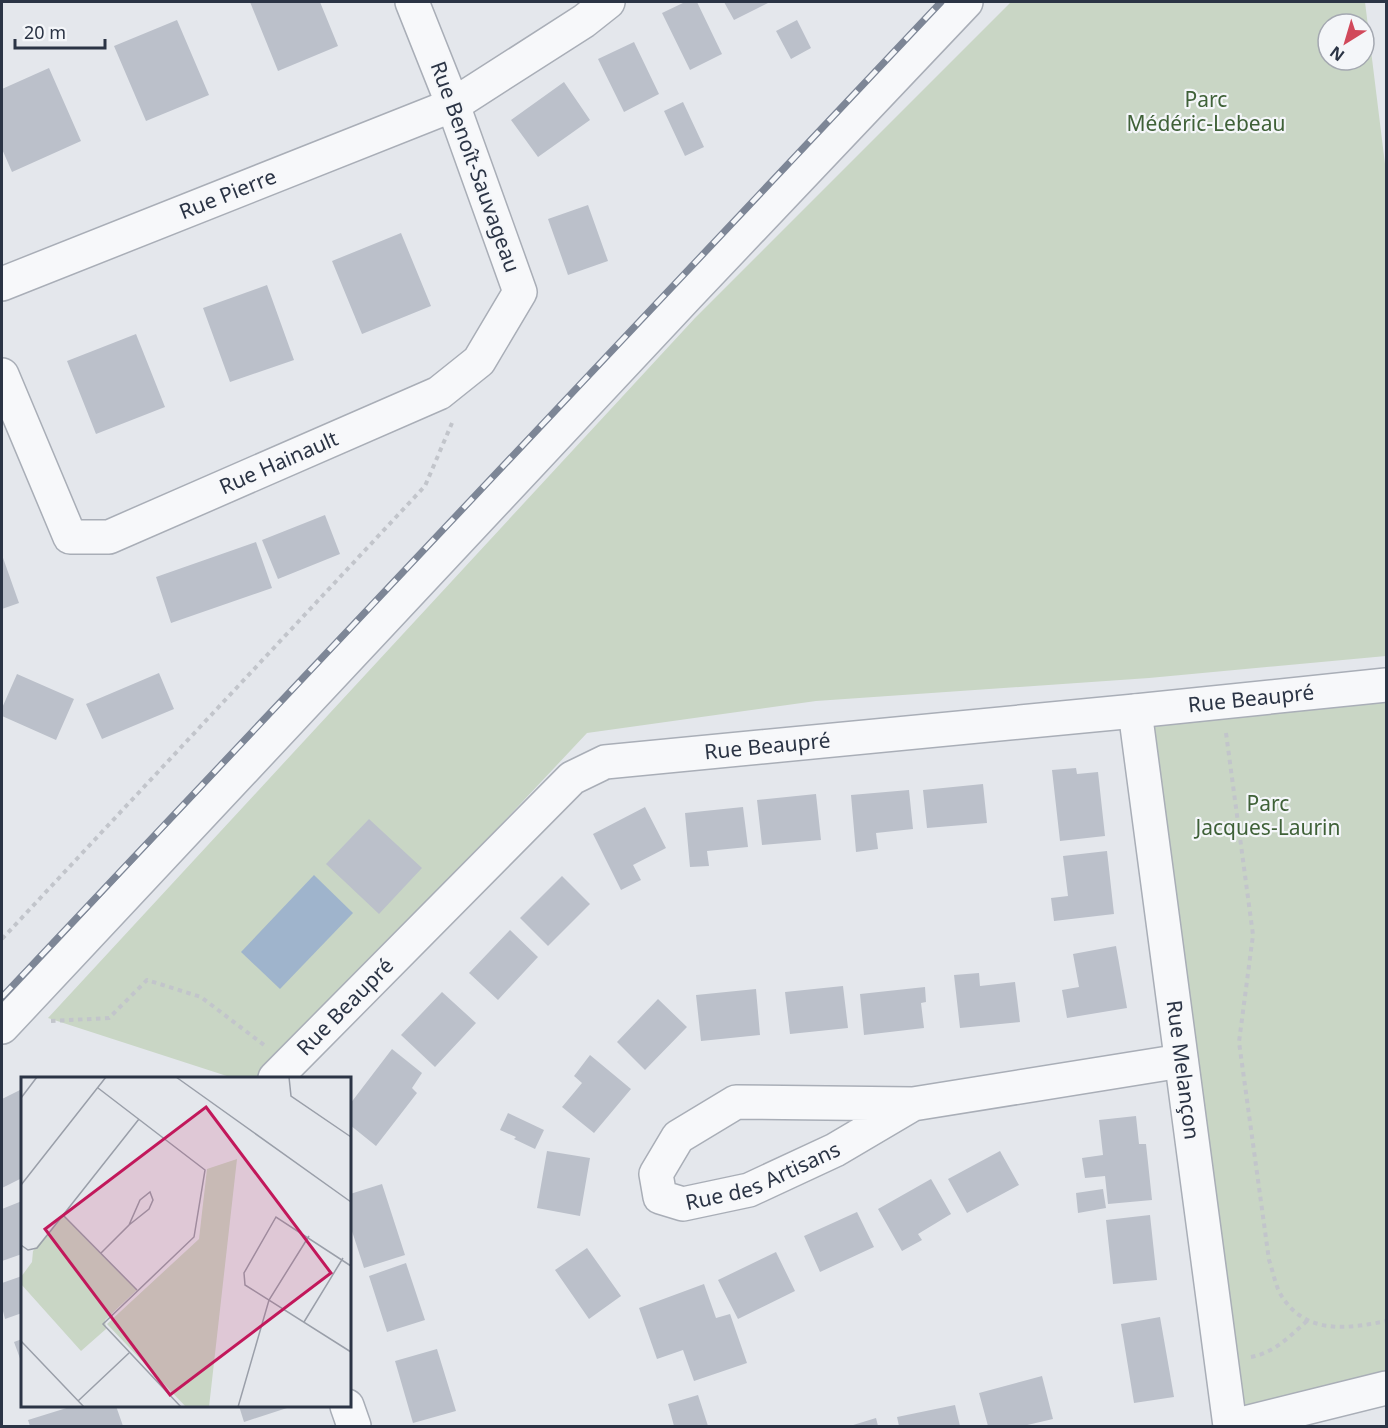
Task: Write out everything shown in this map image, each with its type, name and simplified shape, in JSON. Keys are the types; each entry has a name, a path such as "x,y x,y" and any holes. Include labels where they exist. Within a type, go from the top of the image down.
{"street":[{"name":"Rue Benoît-Sauvageau","path":"412,2 453,105 520,292 479,361"},
{"name":"Rue Pierre","path":"2,284 453,105 584,21 608,2"},
{"path":"2,1027 966,2"},
{"name":"Rue Hainault","path":"2,375 70,537 109,537 439,393 479,361"},
{"name":"Rue Beaupré","path":"282,1071 573,778 605,762 1386,685"},
{"name":"Rue Melançon","path":"1135,711 1231,1426"},
{"name":"Rue des Artisans","path":"913,1104 835,1150 749,1190 683,1204 660,1197 656,1174 678,1137 736,1102 913,1104 1181,1061"},
{"path":"1231,1426 1386,1388"},
{"path":"347,1407 354,1426"}],"path":[{"path":"2,939 425,486 456,413"},
{"path":"1222,702 1253,935 1239,1042 1269,1260 1281,1295 1293,1310 1307,1321 1325,1326 1362,1326 1386,1321"},
{"path":"43,1021 109,1018 147,980 201,997 282,1071"},
{"path":"1221,1363 1263,1355 1285,1341 1307,1321"}],"green space":[{"name":"Parc Médéric-Lebeau","path":"1011,2 1365,2 1366,12 1316,12 1316,72 1374,72 1386,172 1386,656 1149,678 816,701 587,733 264,1077 230,1077 48,1018 695,318"},
{"name":"Parc Jacques-Laurin","path":"1386,684 1386,1388 1233,1426 1135,711"}],"water":[{"path":"314,875 353,913 280,989 241,952"}],"building":[{"path":"250,2 320,2 338,46 278,71"},
{"path":"685,2 697,2 722,54 690,70 662,13"},
{"path":"724,2 770,2 734,20"},
{"path":"177,20 209,95 146,121 114,46"},
{"path":"797,20 811,48 791,59 776,31"},
{"path":"634,42 659,94 624,112 598,59"},
{"path":"49,68 81,141 12,172 2,149 2,89"},
{"path":"564,82 590,120 538,157 511,120"},
{"path":"683,102 704,147 685,156 664,111"},
{"path":"588,205 608,261 568,275 548,219"},
{"path":"401,233 431,306 362,334 332,261"},
{"path":"267,285 294,360 230,382 203,308"},
{"path":"136,334 165,407 96,434 67,361"},
{"path":"325,515 340,554 278,579 262,540"},
{"path":"256,542 272,588 171,623 156,577"},
{"path":"2,555 19,603 2,609"},
{"path":"159,673 174,709 102,739 86,704"},
{"path":"17,674 74,699 56,740 2,716 2,708"},
{"path":"1076,768 1077,774 1098,772 1105,836 1060,841 1052,770"},
{"path":"983,784 987,823 927,828 923,790"},
{"path":"909,790 913,829 876,833 878,849 856,852 851,795"},
{"path":"816,794 821,840 762,845 757,800"},
{"path":"645,807 666,848 633,865 641,880 621,890 593,834"},
{"path":"743,807 748,847 707,851 709,866 690,867 685,813"},
{"path":"369,819 422,868 379,914 326,864"},
{"path":"1107,851 1114,914 1054,921 1051,898 1068,896 1063,856"},
{"path":"562,876 590,904 548,946 520,918"},
{"path":"510,930 538,957 498,1000 469,973"},
{"path":"1116,946 1127,1008 1067,1018 1062,990 1079,987 1073,954"},
{"path":"979,973 980,986 1015,982 1020,1022 960,1028 954,975"},
{"path":"843,986 848,1028 790,1034 785,992"},
{"path":"925,987 926,1002 921,1003 924,1028 864,1035 860,994"},
{"path":"756,989 760,1035 701,1041 696,995"},
{"path":"442,992 476,1023 435,1067 401,1035"},
{"path":"658,999 687,1027 645,1070 617,1042"},
{"path":"392,1049 422,1073 412,1088 417,1093 376,1146 351,1126 351,1103"},
{"path":"590,1055 631,1089 594,1133 562,1107 582,1083 574,1076"},
{"path":"21,1090 21,1178 2,1188 2,1099"},
{"path":"508,1113 544,1130 535,1149 500,1130"},
{"path":"1136,1116 1139,1144 1146,1144 1152,1200 1108,1204 1105,1176 1085,1178 1082,1158 1103,1155 1099,1120"},
{"path":"547,1151 590,1158 580,1216 537,1208"},
{"path":"1000,1151 1019,1185 967,1213 948,1179"},
{"path":"931,1179 951,1214 918,1234 922,1240 902,1251 878,1209"},
{"path":"382,1184 405,1255 364,1268 351,1228 351,1194"},
{"path":"1103,1189 1106,1208 1078,1213 1076,1193"},
{"path":"21,1201 21,1254 2,1261 2,1209"},
{"path":"857,1212 874,1247 820,1272 804,1236"},
{"path":"1150,1215 1157,1280 1113,1284 1106,1220"},
{"path":"587,1248 621,1296 589,1319 555,1270"},
{"path":"776,1252 795,1291 738,1319 718,1280"},
{"path":"406,1263 425,1320 387,1332 369,1276"},
{"path":"21,1276 21,1313 5,1319 2,1307 2,1283"},
{"path":"704,1284 716,1318 730,1314 747,1363 694,1381 683,1350 657,1359 639,1308"},
{"path":"1160,1317 1174,1397 1134,1403 1121,1324"},
{"path":"21,1339 21,1361 14,1342"},
{"path":"437,1349 456,1411 413,1423 395,1361"},
{"path":"1042,1376 1053,1419 1023,1426 988,1426 979,1393"},
{"path":"698,1395 708,1426 674,1426 668,1404"},
{"path":"955,1405 960,1426 899,1426 897,1417"},
{"path":"70,1407 116,1407 123,1426 30,1426 28,1420"},
{"path":"239,1407 287,1408 244,1422"},
{"path":"876,1418 878,1426 850,1426"}],"railway":[{"path":"2,997 941,2"}]}
